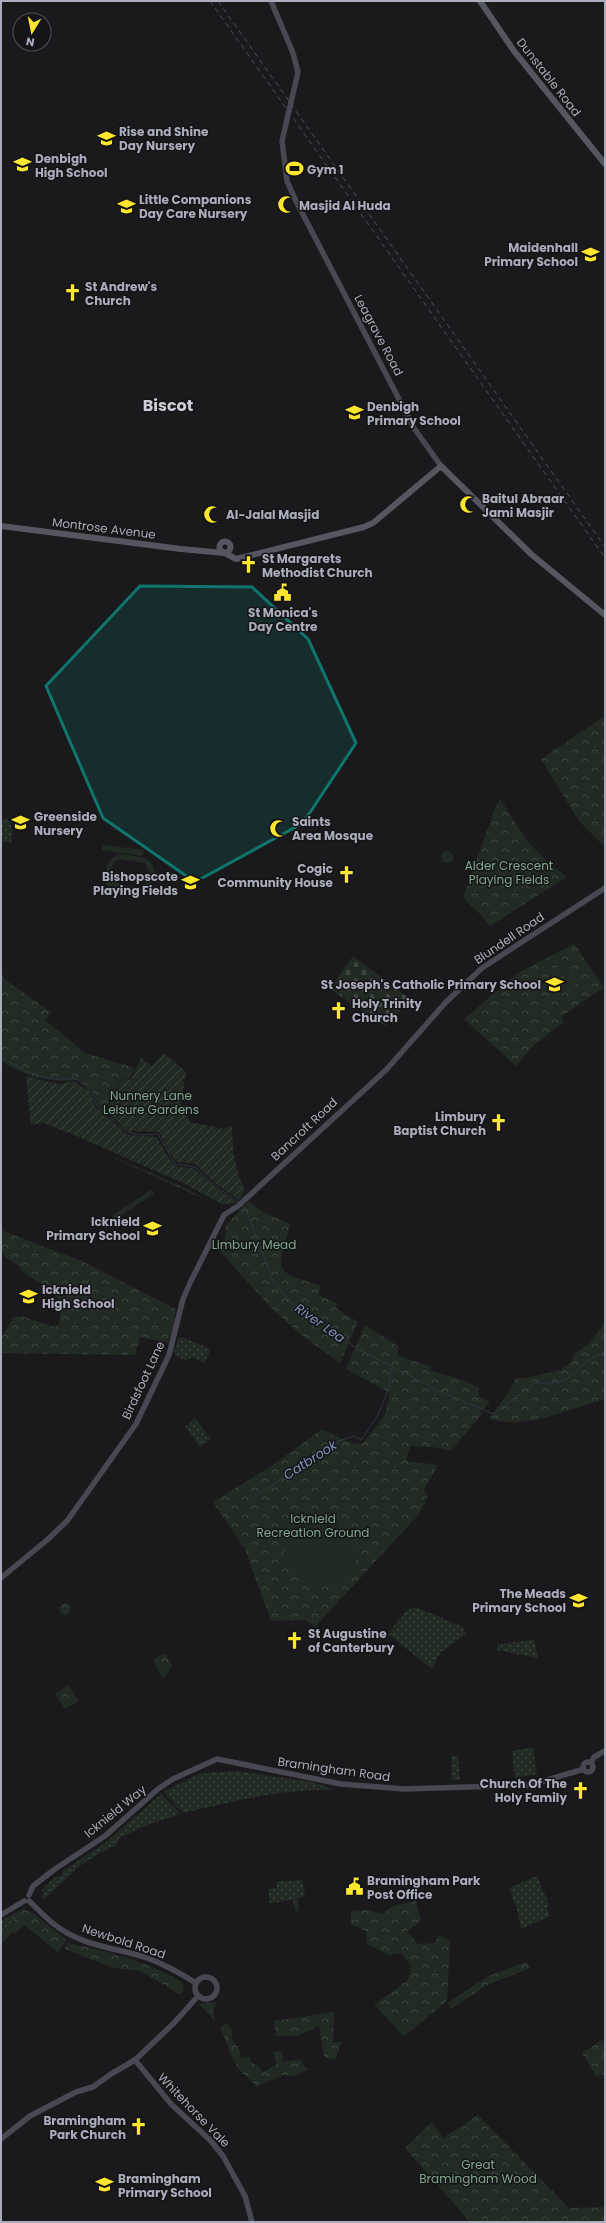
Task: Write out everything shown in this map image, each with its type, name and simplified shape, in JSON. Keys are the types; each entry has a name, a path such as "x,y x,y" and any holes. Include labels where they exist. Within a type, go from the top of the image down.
{"main road":[{"name":"Dunstable Road","path":"480,1 514,51 605,164"},
{"path":"205,552 226,542 231,546 236,559 339,535 373,523 441,466"},
{"name":"Leagrave Road","path":"441,466 531,554 605,615"},
{"name":"Montrose Avenue","path":"1,526 205,552 224,553 236,559"},
{"path":"220,545 220,550 224,553 229,551 231,546"}],"street":[{"name":"Leagrave Road","path":"271,1 293,53 298,72 282,141 283,161 287,181 296,202 414,428 441,466"},
{"name":"Blundell Road","path":"386,1070 446,1002 482,968 605,888"},
{"name":"Bancroft Road","path":"239,1204 386,1070"},
{"name":"Birdsfoot Lane","path":"1,1578 48,1540 67,1521 136,1424 169,1355 183,1299 190,1283 224,1215 239,1204"},
{"name":"Bramingham Road","path":"224,1759 273,1772 341,1784 404,1789 530,1785 584,1769 585,1763 591,1763 594,1757 605,1751"},
{"name":"Icknield Way","path":"1,1915 27,1899 33,1886 49,1873 104,1836 144,1801 173,1779 207,1762 224,1759"},
{"name":"Newbold Road","path":"27,1899 53,1924 68,1934 93,1945 144,1957 172,1969 196,1983"},
{"path":"207,1977 213,1979 217,1987 216,1993 211,1998 204,1999 198,1996 195,1990 196,1983 200,1978 207,1977"},
{"path":"1,2139 30,2116 76,2092 93,2087 110,2074 135,2060 174,2023 198,1996"},
{"name":"Whitehorse Vale","path":"135,2060 171,2104 211,2141 223,2156 242,2189 252,2222"}],"highlighted area":[{"path":"140,586 252,587 308,639 356,743 303,823 195,882 103,818 46,686"}],"green space":[{"path":"605,716 605,847 579,821 541,759"},
{"name":"Alder Crescent Playing Fields","path":"500,799 528,842 550,864 567,877 490,926 463,898 494,811"},
{"path":"11,818 12,842 1,842 1,819"},
{"path":"103,845 144,850 143,856 102,850"},
{"path":"445,851 449,851 453,857 449,863 445,863 441,859 441,855"},
{"path":"124,854 141,857 150,862 153,866 155,874 150,886 147,889 150,890 149,894 106,885 106,881 109,881 106,871 108,863 114,857","holes":["120,859 145,863 150,873 149,879 142,886 131,887 115,881 110,870 114,862"]},
{"name":"St Joseph's Catholic Primary School","path":"574,944 604,987 561,1017 564,1022 533,1046 516,1066 464,1019 518,973"},
{"path":"353,956 411,1000 385,1026 330,989"},
{"path":"561,965 575,985 571,987 557,968"},
{"path":"555,970 568,989 565,992 551,973"},
{"path":"1,974 4,979 51,1012 45,1020 85,1053 135,1068 129,1079 123,1076 104,1111 98,1105 93,1092 79,1080 57,1081 38,1078 1,1061"},
{"name":"Nunnery Lane Leisure Gardens","path":"164,1053 186,1072 181,1105 190,1122 224,1129 232,1126 238,1174 245,1190 239,1200 215,1183 195,1164 177,1162 169,1152 159,1132 128,1131 106,1111 123,1077 131,1080 141,1058 151,1066"},
{"path":"26,1076 58,1084 74,1081 90,1092 96,1107 128,1135 157,1137 166,1154 175,1166 195,1169 216,1188 236,1202 232,1204 222,1204 183,1183 74,1135 44,1123 31,1125"},
{"path":"95,1149 185,1188 206,1200"},
{"path":"151,1190 154,1194 114,1220 112,1216"},
{"name":"Limbury Mead","path":"249,1201 261,1211 290,1224 281,1261 282,1268 286,1273 293,1277 321,1286 318,1295 337,1303 336,1308 358,1322 340,1363 300,1334 271,1308 218,1249 225,1238 226,1225"},
{"path":"1,1230 84,1262 176,1309 173,1327 168,1343 140,1337 135,1355 1,1353 2,1337 13,1317 21,1316 55,1327 59,1324 60,1306 55,1294 51,1290 26,1274 3,1254 1,1247"},
{"path":"605,1323 605,1399 531,1421 502,1422 489,1418 506,1396 516,1378 527,1378 560,1370 571,1362 575,1354 590,1342"},
{"name":"Icknield Recreation Ground","path":"365,1325 398,1346 398,1356 431,1366 430,1370 465,1381 479,1388 479,1396 490,1402 480,1411 483,1413 451,1451 433,1447 410,1446 406,1461 438,1465 424,1490 428,1496 419,1514 315,1627 305,1620 271,1621 245,1549 213,1502 273,1465 322,1429 346,1441 362,1444 385,1415 390,1393 346,1369"},
{"path":"182,1337 208,1348 210,1351 205,1363 192,1357 186,1360 176,1356 174,1351 178,1339"},
{"path":"195,1418 211,1439 200,1447 185,1427"},
{"path":"314,1512 328,1512 342,1518 352,1528 358,1542 356,1563 352,1570 342,1580 328,1586 314,1586 300,1580 290,1570 284,1556 284,1542 290,1528 300,1518"},
{"path":"65,1603 69,1605 71,1609 69,1613 65,1615 61,1613 59,1609 61,1605"},
{"path":"415,1607 463,1627 466,1634 440,1653 432,1669 388,1634 407,1610"},
{"path":"534,1640 538,1658 497,1650 498,1644"},
{"path":"165,1653 173,1666 163,1678 153,1661"},
{"path":"68,1685 79,1701 65,1709 55,1694"},
{"path":"533,1747 537,1774 515,1778 512,1751"},
{"path":"451,1756 458,1756 460,1780 452,1780"},
{"path":"238,1771 312,1782 335,1790 278,1793 183,1813 163,1792 201,1773"},
{"path":"161,1794 181,1814 150,1824 121,1837 116,1845 81,1865 43,1900 42,1890 55,1877 62,1875 63,1871 104,1844"},
{"path":"537,1876 549,1904 547,1908 550,1916 521,1929 517,1909 509,1888"},
{"path":"302,1880 305,1896 297,1898 299,1911 296,1912 293,1900 270,1903 268,1889 277,1888 276,1882"},
{"path":"416,1901 421,1921 407,1931 418,1944 434,1943 440,1935 450,1941 447,2001 404,2036 374,2005 408,1980 411,1965 401,1953 389,1955 367,1944 366,1931 351,1924 351,1911 366,1910 383,1914 392,1906"},
{"path":"22,1909 16,1915 12,1927 1,1939 1,1921"},
{"path":"23,1909 30,1911 67,1940 58,1952 24,1925 14,1934 12,1932 1,1945 1,1938 12,1927 16,1915"},
{"path":"68,1943 112,1953 153,1967 181,1981 184,1989 181,1995 140,1971 114,1968 64,1949"},
{"path":"526,1962 530,1968 487,1985 451,2009 448,2003 488,1976"},
{"path":"214,2002 216,2004 213,2011 215,2021 199,2004"},
{"path":"334,2012 333,2043 342,2041 335,2060 324,2057 319,2026 297,2036 276,2036 274,2021"},
{"path":"225,2023 230,2026 233,2032 231,2038 240,2051 240,2058 250,2057 250,2061 260,2068 262,2073 277,2064 273,2052 283,2051 282,2062 301,2059 304,2066 309,2069 295,2076 283,2075 256,2087 239,2069 234,2060 221,2028"},
{"path":"602,2040 605,2045 605,2079 602,2074 597,2077 582,2053"},
{"name":"Great Bramingham Wood","path":"478,2115 569,2208 603,2207 605,2209 605,2222 470,2222 405,2148 432,2122 443,2138"}],"waterway":[{"name":"River Lea","path":"1,1057 27,1072 45,1078 75,1078 92,1092 97,1106 127,1132 140,1135 158,1134 175,1164 195,1167 213,1184 238,1202"},
{"name":"River Lea","path":"242,1205 247,1212 274,1283 296,1308 303,1309 356,1348 433,1388 493,1414 535,1383 554,1383 566,1380 588,1360 605,1352"},
{"name":"Catbrook","path":"254,1497 339,1441 354,1436 361,1440 377,1417 389,1388 391,1368"}],"railway":[{"path":"210,1 605,558"},
{"path":"218,1 605,547"}],"place":[{"name":"Rise and Shine Day Nursery","path":"106,138"},
{"name":"Denbigh High School","path":"22,165"},
{"name":"Gym 1","path":"294,169"},
{"name":"Masjid Al Huda","path":"286,205"},
{"name":"Little Companions Day Care Nursery","path":"126,206"},
{"name":"Maidenhall Primary School","path":"591,254"},
{"name":"St Andrew's Church","path":"72,293"},
{"name":"Denbigh Primary School","path":"354,413"},
{"name":"Baitul Abraar Jami Masjir","path":"469,505"},
{"name":"Al-Jalal Masjid","path":"213,514"},
{"name":"St Margarets Methodist Church","path":"249,565"},
{"name":"St Monica's Day Centre","path":"283,593"},
{"name":"Greenside Nursery","path":"21,823"},
{"name":"Saints Area Mosque","path":"279,828"},
{"name":"Cogic Community House","path":"346,875"},
{"name":"Bishopscote Playing Fields","path":"191,883"},
{"name":"St Joseph's Catholic Primary School","path":"554,984"},
{"name":"Holy Trinity Church","path":"339,1010"},
{"name":"Limbury Baptist Church","path":"499,1123"},
{"name":"Icknield Primary School","path":"153,1228"},
{"name":"Icknield High School","path":"29,1296"},
{"name":"The Meads Primary School","path":"579,1600"},
{"name":"St Augustine of Canterbury","path":"295,1640"},
{"name":"Church Of The Holy Family","path":"580,1790"},
{"name":"Bramingham Park Post Office","path":"354,1887"},
{"name":"Bramingham Park Church","path":"139,2127"},
{"name":"Bramingham Primary School","path":"105,2185"}],"district":[{"name":"Biscot","path":"168,405"}]}
